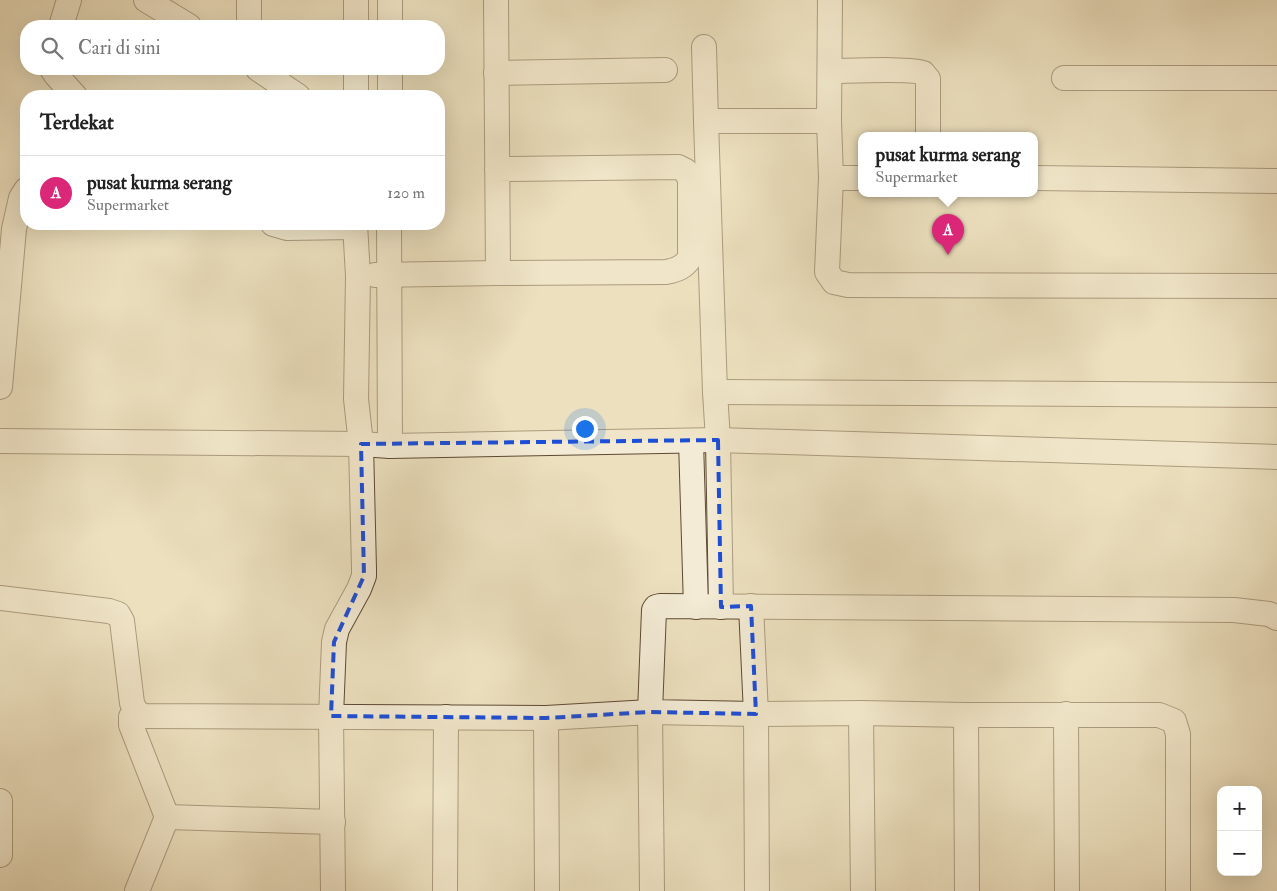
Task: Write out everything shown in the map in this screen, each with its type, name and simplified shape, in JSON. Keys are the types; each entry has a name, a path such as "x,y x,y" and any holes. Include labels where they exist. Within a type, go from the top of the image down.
{"street":[{"path":"63,20 69,0"},
{"path":"146,0 179,20"},
{"path":"249,0 249,20"},
{"path":"356,0 356,20"},
{"path":"390,0 390,20"},
{"path":"496,0 498,273"},
{"path":"830,0 829,121 831,178 827,272 834,282 848,285 1277,286"},
{"path":"704,47 718,440 721,607"},
{"path":"496,73 665,70"},
{"path":"830,71 897,71 924,74 928,79 928,132"},
{"path":"55,75 69,90"},
{"path":"267,75 289,90"},
{"path":"356,75 356,90"},
{"path":"390,75 390,90"},
{"path":"1064,78 1277,78"},
{"path":"706,121 829,121"},
{"path":"358,276 389,274 666,272 677,270 690,258 690,180 686,171 678,167 496,169"},
{"path":"831,178 858,178"},
{"path":"1038,178 1277,181"},
{"path":"0,387 16,220 20,202"},
{"path":"334,891 331,716 334,642 337,630 364,576 361,444 356,399 358,276 355,230"},
{"path":"389,230 390,446"},
{"path":"715,392 1277,395"},
{"path":"691,440 696,607"},
{"path":"0,441 361,444 390,446 718,440 1277,457"},
{"path":"0,598 109,611 118,614 122,621 132,703 136,712 144,716 546,718 650,712 861,713 966,716 1159,715 1174,721 1178,734 1178,891"},
{"path":"750,606 756,714 758,891"},
{"path":"652,891 650,712 654,610 656,607 1234,610 1269,614 1277,618"},
{"path":"136,712 131,717 131,725 167,817 137,891"},
{"path":"861,713 863,891"},
{"path":"1066,714 1067,891"},
{"path":"966,716 967,891"},
{"path":"445,891 446,717"},
{"path":"546,718 547,891"},
{"path":"0,801 0,855"},
{"path":"167,817 333,822"}],"highlighted area":[{"path":"718,440 721,607 751,606 756,714 650,712 546,718 331,716 334,642 364,576 361,444"}],"place":[{"name":"pusat kurma serang","path":"948,255"}]}
